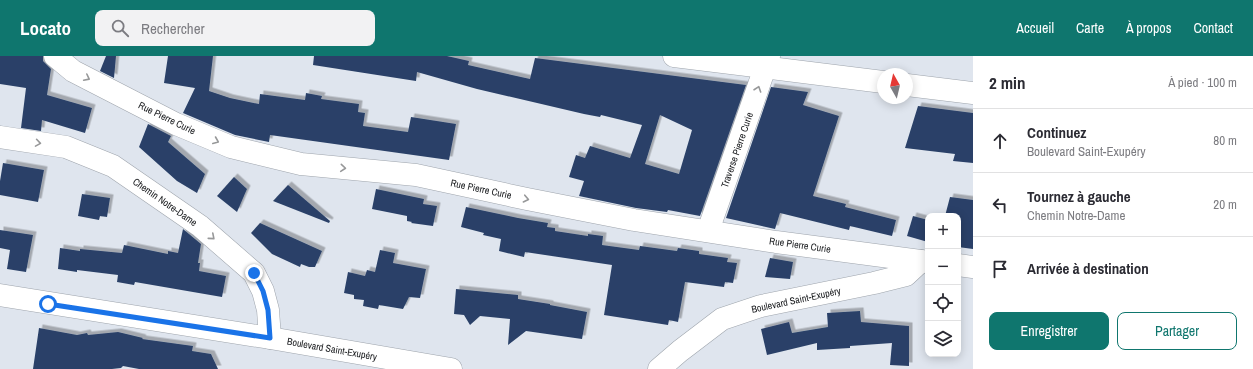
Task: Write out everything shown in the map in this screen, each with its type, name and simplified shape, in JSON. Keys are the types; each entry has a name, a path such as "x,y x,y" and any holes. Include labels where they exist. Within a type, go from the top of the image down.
{"street":[{"name":"Rue Pierre Curie","path":"55,56 73,71 176,124 231,147 301,164 416,175 634,220 924,261"},
{"path":"676,56 767,62 877,81"},
{"name":"Traverse Pierre Curie","path":"708,231 767,62"},
{"path":"913,86 973,93"},
{"name":"Chemin Notre-Dame","path":"0,137 66,148 112,166 200,226 254,273 263,291 268,310 270,338"},
{"name":"Boulevard Saint-Exupéry","path":"659,369 722,319 761,306 906,275 924,261"},
{"path":"961,265 973,267"},
{"name":"Boulevard Saint-Exupéry","path":"0,296 270,338 451,369"}],"building":[{"path":"0,56 43,56 43,61 51,69 47,95 92,108 85,133 42,120 41,131 21,128 26,88 0,84"},
{"path":"106,56 116,56 114,78 100,71"},
{"path":"168,56 213,56 209,91 230,98 259,104 260,94 305,100 306,93 322,96 321,99 359,104 358,112 365,113 363,126 408,132 411,117 456,124 449,160 270,135 269,142 235,135 183,113 195,88 164,83"},
{"path":"314,56 447,56 469,61 468,65 530,79 535,58 746,85 700,216 668,210 667,212 636,208 579,196 584,181 569,177 576,155 585,158 590,146 630,158 642,125 601,115 600,117 584,114 477,89 417,72 416,81 313,65","holes":["660,115 692,130 679,174 645,164"]},
{"path":"771,87 808,92 803,105 839,116 813,196 846,204 845,207 896,220 892,236 850,226 849,230 780,213 775,229 726,218"},
{"path":"918,106 973,113 973,163 953,161 955,154 905,148"},
{"path":"148,124 171,136 168,142 205,174 197,193 177,181 139,147"},
{"path":"3,163 44,170 38,202 0,195 0,181"},
{"path":"234,177 247,189 237,212 217,196"},
{"path":"288,185 330,221 329,223 273,201"},
{"path":"376,189 424,199 423,204 437,206 433,226 411,223 412,222 407,221 407,216 372,209"},
{"path":"82,194 110,198 107,217 100,216 99,220 78,216"},
{"path":"950,197 973,200 973,249 961,247 961,213 946,213"},
{"path":"466,207 548,223 547,227 555,228 555,231 588,236 588,234 603,236 602,245 639,250 640,246 677,251 678,248 699,251 699,254 728,258 727,262 737,263 733,283 725,282 724,287 685,282 678,322 669,320 668,325 604,315 612,265 525,252 524,257 499,251 501,239 483,235 484,233 461,227"},
{"path":"913,216 925,219 925,241 907,236"},
{"path":"260,223 322,251 315,267 309,267 301,264 300,267 272,254 251,233"},
{"path":"183,229 201,244 198,263 200,263 199,271 226,276 222,297 135,282 134,285 117,282 118,275 58,269 60,248 80,251 80,249 122,253 124,245 168,254 168,251 178,253"},
{"path":"0,230 33,235 26,272 7,269 10,250 0,248"},
{"path":"380,250 395,253 393,263 426,269 420,298 409,297 403,309 379,305 378,309 363,306 364,300 354,299 354,295 344,293 348,272 365,276 367,270 375,272"},
{"path":"770,258 793,262 790,279 765,277"},
{"path":"456,289 518,295 518,299 587,312 582,339 526,331 508,345 510,319 480,316 470,325 464,315 454,314"},
{"path":"860,311 861,322 909,326 909,366 890,365 892,343 817,350 817,343 767,355 761,329 789,322 792,333 828,327 827,313"},
{"path":"39,328 77,335 87,333 88,335 118,332 143,338 142,339 193,346 192,351 211,354 218,369 139,369 123,366 121,368 112,369 33,369"}],"route":[{"path":"48,304 270,338 268,310 263,291 254,273"}]}
